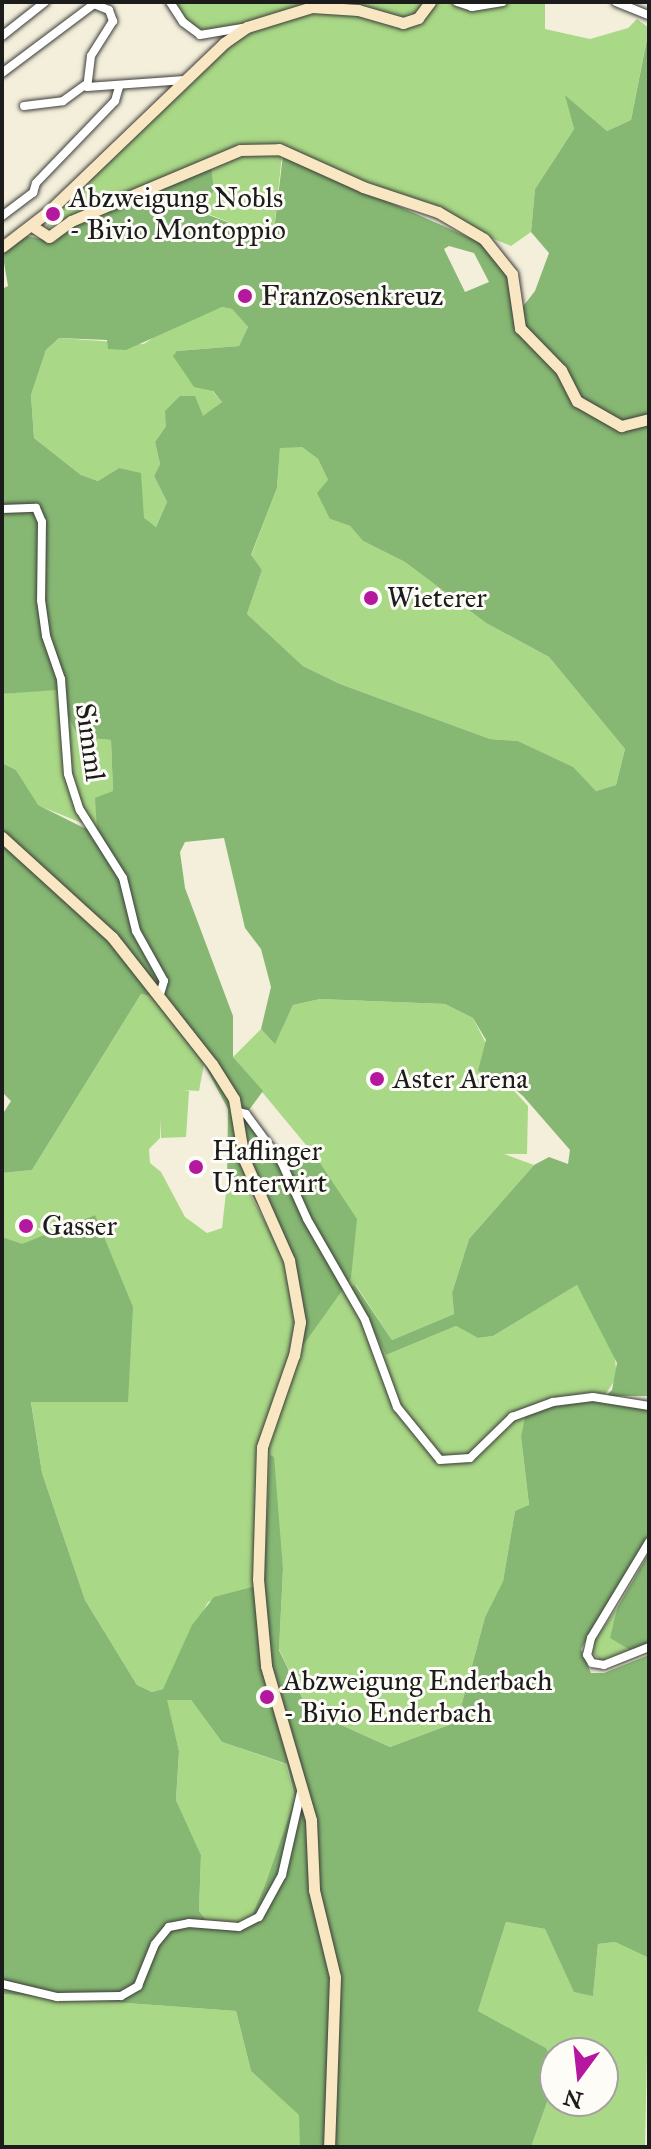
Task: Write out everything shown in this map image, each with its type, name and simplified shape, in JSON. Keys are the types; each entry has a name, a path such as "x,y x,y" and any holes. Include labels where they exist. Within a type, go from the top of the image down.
{"street":[{"path":"2,36 45,2"},
{"path":"170,2 183,22 200,35 247,27 312,7 358,10 403,23 418,18 430,2"},
{"path":"457,2 472,7 503,2"},
{"path":"616,2 649,15"},
{"path":"2,73 87,7 98,4 109,10 113,21 91,56 85,85 63,101 24,106"},
{"path":"5,242 32,226 185,80 247,27"},
{"path":"85,85 91,90 185,80"},
{"path":"2,216 33,193 36,183 115,101 119,87"},
{"path":"32,226 49,237 71,221 240,150 279,149 363,187 438,212 484,239 512,274 520,328 561,370 577,401 621,426 649,419"},
{"name":"Simml","path":"2,509 36,508 42,522 41,600 46,636 61,679 68,774 80,810 123,878 136,931 164,981 159,997"},
{"path":"2,837 29,866 92,916 212,1064 236,1111 244,1159 289,1260 300,1306 294,1355 262,1447 258,1579 271,1691 303,1785 311,1820 314,1890 335,1977 329,2147"},
{"path":"236,1111 246,1114 282,1163 307,1219 365,1320 397,1407 440,1460 470,1458 512,1417 553,1402 593,1397 649,1406"},
{"path":"649,1542 587,1655 592,1663 604,1665 649,1647"},
{"path":"2,1984 57,1997 127,1994 138,1986 158,1939 169,1927 189,1923 239,1927 259,1917 282,1875 303,1785"}],"green space":[{"path":"172,2 545,2 545,29 590,39 628,28 637,19 649,28 631,120 607,131 566,96 574,129 535,189 531,232 511,246 282,155 273,239 195,209 210,161 45,229 58,209 228,46 218,31 192,28"},
{"path":"649,29 649,1396 608,1396 612,1403 649,1410 649,1534 581,1649 591,1673 604,1673 649,1655 649,1958 615,1942 598,1944 593,1996 574,1992 545,1929 506,1922 478,2011 539,2044 539,2117 542,2117 531,2147 300,2147 299,2115 251,2071 236,2011 2,1994 2,1237 22,1244 95,1215 133,1307 128,1402 31,1402 42,1473 85,1600 137,1685 152,1692 163,1689 192,1625 214,1597 264,1584 270,1455 274,1457 283,1569 279,1650 308,1710 390,1747 457,1722 485,1617 503,1581 515,1511 529,1505 521,1437 525,1417 551,1405 601,1401 612,1390 617,1363 577,1285 493,1336 478,1338 456,1326 386,1355 351,1287 355,1285 392,1340 454,1314 452,1293 469,1239 534,1165 549,1157 568,1164 570,1150 523,1096 505,1081 478,1071 486,1040 473,1018 445,1004 320,999 293,1005 275,1044 261,1029 271,987 261,949 245,928 224,838 185,842 180,852 185,888 233,1016 233,1057 263,1091 246,1114 282,1163 316,1157 357,1219 351,1278 299,1351 303,1305 296,1272 248,1188 227,1184 228,1109 204,1064 150,996 141,994 32,1170 2,1173 2,1115 11,1101 2,1092 2,763 16,770 38,805 84,828 97,828 95,798 113,791 111,740 78,737 56,690 2,694 2,289 8,286 2,251 27,236 55,242 69,226 211,167 214,191 195,210 273,239 283,155 502,252 518,278 521,309 535,291 549,253 531,232 535,189 574,129 565,95 607,131 631,120","holes":["449,246 474,253 489,282 465,292 444,249","222,307 232,309 248,327 239,346 177,351 173,356 194,387 213,391 222,402 203,416 195,396 180,396 165,411 166,426 155,442 160,464 154,476 167,502 156,527 144,518 141,473 119,468 98,481 81,475 34,438 31,395 46,350 59,338 107,340 108,349 126,350","302,447 318,459 328,480 317,493 330,519 350,526 363,541 405,562 486,623 549,657 625,749 616,785 596,791 573,767 518,741 490,739 340,684 303,666 247,614 262,570 251,555 277,488 280,448","167,1700 191,1700 222,1742 287,1764 295,1798 265,1885 252,1915 243,1922 207,1921 199,1911 201,1855 176,1800 179,1751"]},
{"path":"222,307 232,309 248,327 239,346 177,351 222,402 203,417 166,426 155,442 160,464 154,476 167,502 156,527 144,519 119,468 98,481 81,475 34,438 31,395 46,350 59,338 144,344 164,330"},
{"path":"280,447 302,447 318,459 328,480 330,519 350,526 363,541 405,562 486,623 549,657 625,749 616,785 596,791 572,767 518,741 490,739 340,684 303,666 247,614 262,570 251,556 277,488"},
{"path":"56,689 78,737 111,740 113,791 97,829 37,805 16,770 2,763 2,694"},
{"path":"141,994 150,996 204,1064 199,1091 183,1090 189,1091 186,1137 161,1138 161,1119 160,1138 149,1149 150,1163 161,1172 185,1217 207,1233 222,1228 227,1184 247,1188 286,1261 299,1351 316,1157 233,1057 261,1029 275,1043 293,1005 320,999 445,1004 473,1018 505,1081 528,1106 527,1154 504,1154 534,1165 469,1239 452,1293 454,1314 392,1340 356,1285 352,1287 386,1355 456,1326 478,1338 493,1336 577,1285 614,1350 617,1377 601,1401 521,1437 529,1506 515,1511 503,1581 485,1617 457,1722 390,1747 308,1710 279,1649 283,1569 270,1456 264,1584 208,1602 163,1689 152,1692 137,1685 85,1600 42,1473 31,1401 95,1215 22,1245 2,1237 2,1173 32,1170"},
{"path":"649,1553 649,1644 630,1650 610,1638 617,1608"},
{"path":"617,1608 611,1638 630,1650 601,1661 593,1653 594,1641"},
{"path":"166,1700 191,1700 222,1742 286,1764 295,1798 265,1885 252,1915 243,1922 207,1921 199,1911 201,1855 176,1800 179,1751"},
{"path":"506,1922 545,1929 575,1992 593,1995 598,1944 615,1942 649,1958 645,2147 531,2147 542,2117 619,2117 619,2037 539,2037 539,2044 478,2011"},
{"path":"2,1994 236,2011 251,2071 300,2115 300,2147 2,2147"}],"place":[{"name":"Abzweigung Nobls - Bivio Montoppio","path":"53,214"},
{"name":"Franzosenkreuz","path":"245,296"},
{"name":"Wieterer","path":"371,598"},
{"name":"Aster Arena","path":"377,1079"},
{"name":"Haflinger Unterwirt","path":"196,1167"},
{"name":"Gasser","path":"26,1226"},
{"name":"Abzweigung Enderbach - Bivio Enderbach","path":"267,1697"}]}
